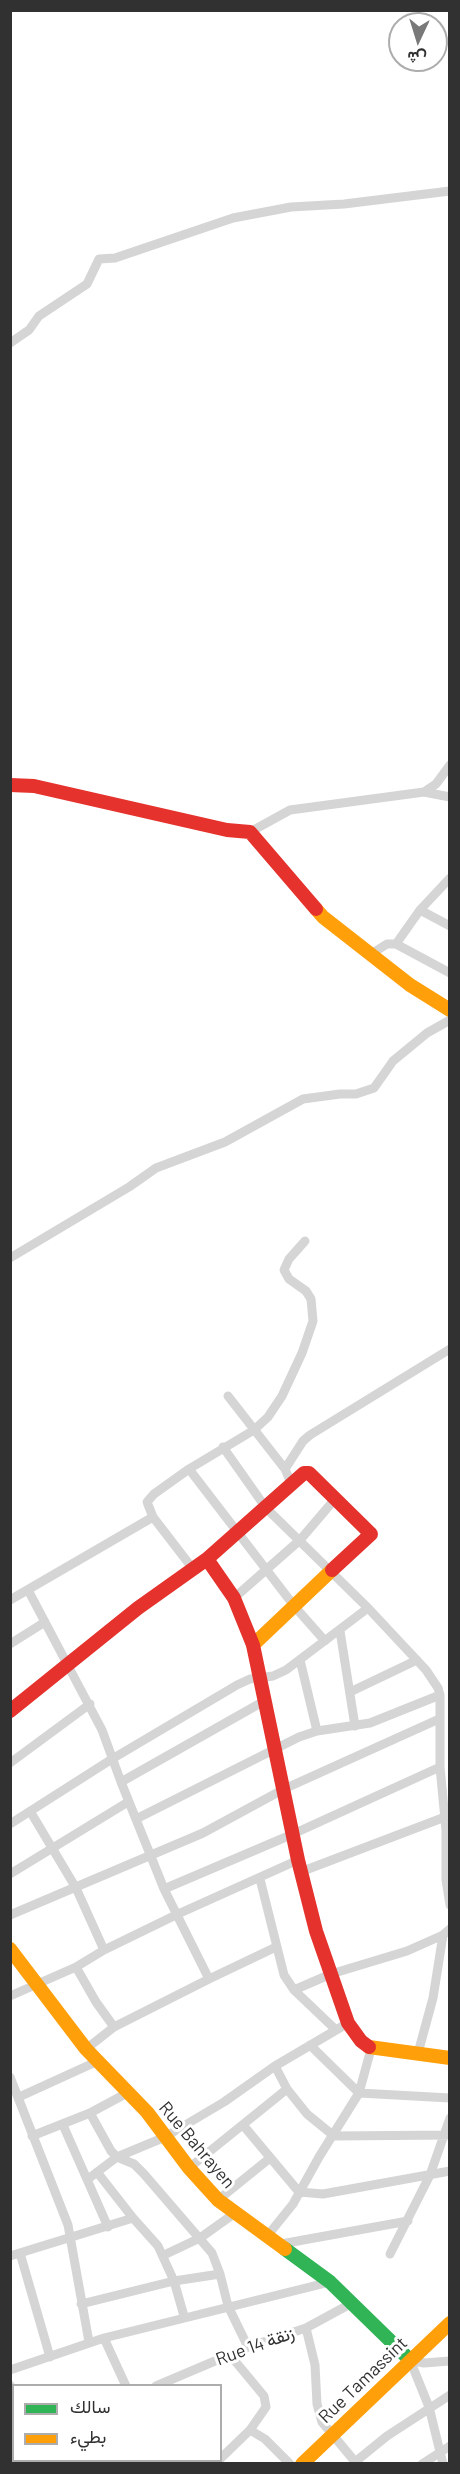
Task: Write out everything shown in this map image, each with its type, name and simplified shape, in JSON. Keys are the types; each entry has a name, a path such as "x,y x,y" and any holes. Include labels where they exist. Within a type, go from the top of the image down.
{"street":[{"path":"10,343 29,330 39,316 87,284 99,259 115,258 244,216 291,207 344,204 450,191"},
{"path":"424,792 436,784 450,765"},
{"path":"10,785 34,786 206,826 250,832 290,810 424,792 450,797"},
{"path":"250,832 323,917 410,985 450,1010"},
{"path":"396,944 420,910 450,878"},
{"path":"420,910 450,926"},
{"path":"371,954 387,944 396,944 450,973"},
{"path":"10,1258 111,1198 156,1168 225,1142 303,1099 356,1094 374,1088 400,1056 427,1033 450,1020"},
{"path":"192,1569 147,1506 150,1498 189,1469 254,1430 268,1417 282,1396 302,1353 313,1321 311,1299 306,1291 289,1279 285,1270 288,1259 305,1241"},
{"path":"285,1469 303,1441 310,1435 448,1351"},
{"path":"228,1396 285,1469 291,1482"},
{"path":"223,1447 266,1508 368,1608 417,1660 430,1674 441,1695 439,1719 445,1742 440,1767 446,1786 445,1817 448,1829 450,1905"},
{"path":"189,1469 267,1567 295,1607 325,1641"},
{"path":"10,1711 138,1608 207,1559 266,1508 291,1482 304,1473 309,1473 370,1534 253,1645"},
{"path":"234,1598 300,1540 335,1498"},
{"path":"10,1600 153,1517"},
{"path":"207,1559 234,1598 253,1645 293,1834 316,1931 331,1974 341,2026"},
{"path":"28,1590 90,1704 108,1744 150,1857 209,1978"},
{"path":"10,1824 112,1759 237,1685 278,1674 368,1608"},
{"path":"10,1644 45,1622"},
{"path":"340,1630 355,1726"},
{"path":"300,1660 317,1731"},
{"path":"350,1692 417,1660"},
{"path":"136,1819 299,1737 317,1731 370,1723 441,1695"},
{"path":"121,1782 266,1700"},
{"path":"10,1763 90,1704"},
{"path":"10,1914 203,1833 284,1789 439,1719"},
{"path":"164,1889 293,1834 440,1767"},
{"path":"10,1874 128,1802"},
{"path":"30,1811 54,1847 76,1888 104,1950"},
{"path":"10,1996 76,1967 104,1950 178,1914 260,1879 445,1817"},
{"path":"260,1879 284,1975 294,1990 371,2049 450,2058"},
{"path":"294,1990 331,1974 407,1951 446,1932"},
{"path":"418,2053 433,1998 446,1932"},
{"path":"86,2049 114,2027 209,1978 276,1947"},
{"name":"Rue Bahrayen","path":"10,1949 86,2049 129,2092 189,2168 218,2200 330,2282 410,2360"},
{"path":"76,1967 96,2002 114,2027"},
{"path":"88,2179 117,2157 165,2137 224,2102 274,2066 341,2026"},
{"path":"310,2045 359,2093 450,2098"},
{"path":"268,2235 284,2218 359,2093 371,2049"},
{"path":"19,2097 98,2061"},
{"path":"274,2066 287,2089 307,2114 334,2136 447,2135"},
{"path":"10,2077 65,2216 90,2342"},
{"path":"189,2168 287,2089"},
{"path":"32,2136 90,2113 129,2092"},
{"path":"90,2113 104,2142 117,2157 134,2164 212,2253 228,2306 248,2348"},
{"path":"390,2254 430,2175 447,2135 450,2118"},
{"path":"63,2125 108,2227"},
{"path":"243,2125 298,2192 323,2194 450,2171"},
{"path":"218,2200 270,2158"},
{"path":"97,2172 164,2255 184,2316"},
{"path":"164,2255 200,2238 235,2213"},
{"path":"50,2357 15,2255 133,2218"},
{"path":"280,2244 408,2220"},
{"path":"81,2304 174,2281 220,2274"},
{"path":"10,2370 104,2337 330,2282"},
{"name":"Rue 14 زنقة","path":"158,2384 248,2348 306,2328 352,2303"},
{"name":"Rue Tamassint","path":"302,2463 450,2323"},
{"path":"306,2328 315,2365 317,2404 322,2422 356,2463 429,2407 450,2395"},
{"path":"104,2337 126,2384"},
{"path":"222,2457 250,2430 263,2413 266,2401 230,2355"},
{"path":"410,2360 424,2363 450,2361"},
{"path":"410,2360 429,2407 443,2463"},
{"path":"250,2430 265,2439 290,2463"},
{"path":"422,2463 450,2446"}],"traffic: fast":[{"path":"285,2249 330,2282 410,2360"}],"traffic: slow":[{"path":"316,909 323,917 410,985 450,1010"},
{"path":"253,1645 332,1570"},
{"path":"10,1949 86,2049 147,2112 189,2168 218,2200 285,2249"},
{"path":"369,2047 450,2058"},
{"path":"302,2464 450,2323"}],"traffic: jam":[{"path":"10,785 34,786 227,830 250,832 316,909"},
{"path":"10,1711 138,1608 207,1559 304,1473 309,1473 371,1534 332,1570"},
{"path":"207,1559 234,1598 253,1645 298,1860 316,1931 348,2023 361,2041 369,2047"}]}
